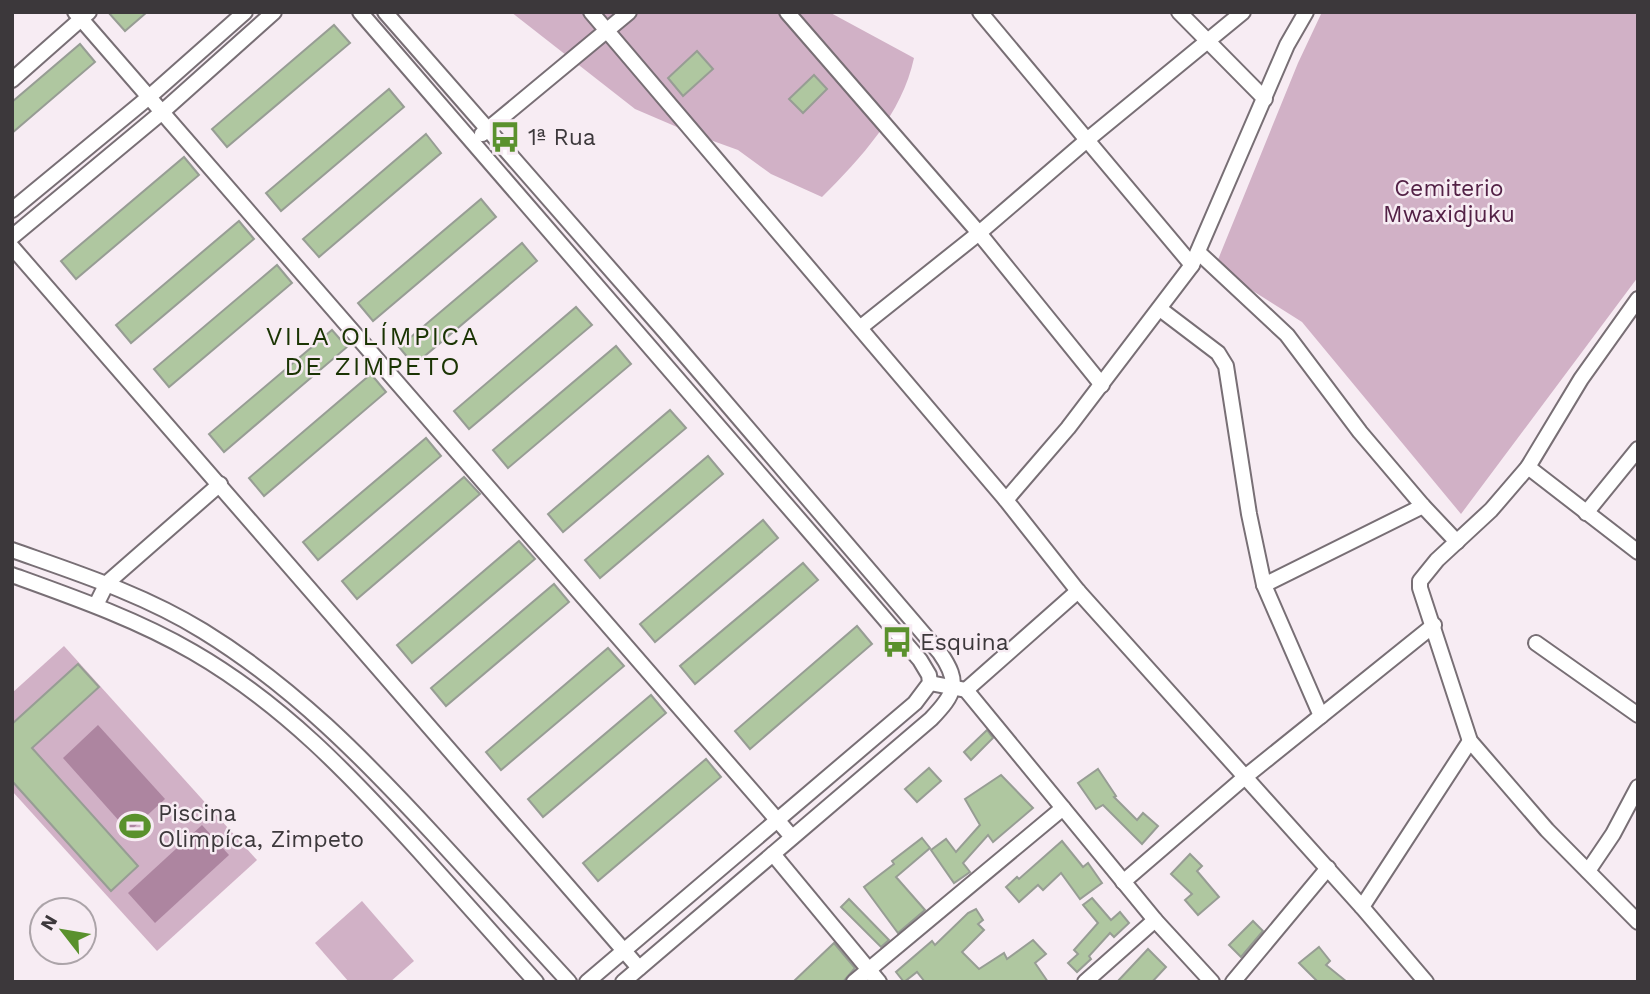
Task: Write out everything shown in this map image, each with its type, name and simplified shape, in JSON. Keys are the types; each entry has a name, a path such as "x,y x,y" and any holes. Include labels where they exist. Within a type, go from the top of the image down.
{"street":[{"path":"12,210 149,97 245,12"},
{"path":"12,237 161,113 274,12"},
{"path":"360,12 929,674 930,683 915,703 587,982"},
{"path":"385,12 667,334 940,653 960,688 1155,920 1212,982"},
{"path":"591,12 861,327 1006,500 1078,591 1328,868 1426,982"},
{"path":"472,142 629,12"},
{"path":"787,12 979,233 1102,384"},
{"path":"981,12 1087,140 1195,258 1287,335 1360,432 1457,542"},
{"path":"1179,12 1265,99"},
{"path":"861,327 979,233 1242,12"},
{"path":"1006,500 1102,384 1160,309 1195,258 1287,45 1306,12"},
{"path":"12,80 82,15 161,113 792,837"},
{"path":"12,247 639,968"},
{"path":"1638,299 1581,379 1528,467 1491,510 1424,573 1420,581 1420,589 1470,741 1507,787 1638,922"},
{"path":"1160,309 1218,353 1226,366 1249,514 1264,585 1321,716"},
{"path":"1586,513 1638,449"},
{"path":"1528,467 1638,552"},
{"path":"96,606 107,583 220,484"},
{"path":"1264,585 1423,506"},
{"path":"12,550 107,583 202,630 262,670 323,720 364,760 569,982"},
{"path":"12,575 96,606 192,652 238,681 321,747 358,784 536,982"},
{"path":"623,982 931,719 960,688 1078,591"},
{"path":"1123,882 1245,777 1434,625"},
{"path":"1536,643 1638,715"},
{"path":"930,683 960,688"},
{"path":"1362,907 1470,741"},
{"path":"1588,871 1618,825 1638,787"},
{"path":"854,982 1063,808"},
{"path":"773,854 880,982"},
{"path":"1233,982 1328,868"},
{"path":"1085,982 1155,920"}],"green space":[{"path":"511,12 829,12 914,58 900,98 890,116 865,151 822,197 771,174 738,150 635,109"},
{"name":"Cemiterio Mwaxidjuku","path":"1322,12 1638,12 1638,277 1461,514 1302,322 1215,267 1298,63"},
{"name":"Piscina Olimpíca, Zimpeto","path":"64,646 257,860 157,951 12,791 12,693"},
{"path":"362,901 414,961 390,982 349,982 315,943"}],"shaded area":[{"path":"98,725 165,799 129,832 63,758"},
{"path":"202,825 229,855 155,923 128,893"}],"building":[{"path":"108,12 147,12 125,31"},
{"path":"334,25 350,43 227,147 212,129"},
{"path":"80,44 95,62 12,133 12,102"},
{"path":"697,51 713,69 683,96 668,78"},
{"path":"814,75 827,89 803,113 789,99"},
{"path":"389,89 404,107 281,211 266,193"},
{"path":"426,134 441,153 319,257 303,239"},
{"path":"184,157 199,175 76,279 61,261"},
{"path":"481,199 496,217 373,321 358,303"},
{"path":"239,221 254,239 131,343 116,325"},
{"path":"522,243 537,261 414,365 399,347"},
{"path":"277,265 292,283 169,387 154,369"},
{"path":"576,307 592,325 469,429 454,411"},
{"path":"332,330 347,347 224,452 209,434"},
{"path":"616,346 631,364 508,468 493,450"},
{"path":"371,374 386,392 264,496 249,478"},
{"path":"670,410 686,428 563,532 548,514"},
{"path":"426,438 441,456 318,560 303,542"},
{"path":"708,456 723,474 600,578 585,560"},
{"path":"464,477 480,494 357,599 342,581"},
{"path":"763,520 778,538 655,642 640,624"},
{"path":"519,541 535,559 412,663 397,645"},
{"path":"803,563 818,580 695,684 680,666"},
{"path":"554,584 569,602 446,706 431,688"},
{"path":"857,626 872,644 750,749 735,731"},
{"path":"608,648 624,666 501,770 486,752"},
{"path":"78,664 99,687 32,748 138,866 111,891 12,781 12,724"},
{"path":"651,695 666,713 543,817 528,799"},
{"path":"987,730 993,738 971,760 964,752"},
{"path":"706,759 721,777 598,881 583,863"},
{"path":"929,768 941,781 917,802 905,789"},
{"path":"1098,769 1116,796 1114,797 1137,820 1143,813 1158,826 1142,844 1103,805 1096,809 1078,783"},
{"path":"1001,775 1033,808 993,842 988,835 963,863 970,872 954,883 931,850 946,839 956,852 980,825 965,799"},
{"path":"922,838 930,848 896,877 925,910 898,933 864,887"},
{"path":"1062,841 1083,867 1088,863 1102,883 1080,899 1061,873 1043,890 1038,885 1019,902 1006,887"},
{"path":"1190,854 1202,866 1197,871 1219,897 1198,915 1185,900 1192,894 1171,874"},
{"path":"1092,898 1111,920 1120,912 1129,923 1114,937 1110,933 1089,956 1091,959 1077,972 1068,963 1078,954 1074,950 1098,923 1083,905"},
{"path":"849,899 889,940 881,947 841,907"},
{"path":"976,909 983,920 978,924 984,930 962,952 979,969 1004,953 1007,959 1033,940 1046,954 1035,963 1048,982 925,982 917,972 904,982 896,972 932,941 935,945 968,913"},
{"path":"1253,921 1263,931 1241,957 1229,945"},
{"path":"834,943 855,968 843,982 793,982"},
{"path":"1319,947 1330,961 1326,965 1347,982 1318,982 1299,963"},
{"path":"1148,949 1166,967 1152,982 1117,982"}],"place":[{"name":"1ª Rua","path":"505,137"},
{"name":"Esquina","path":"897,642"},
{"name":"Piscina Olimpíca, Zimpeto","path":"135,826"}],"district":[{"name":"VILA OLÍMPICA DE ZIMPETO","path":"373,351"}]}
